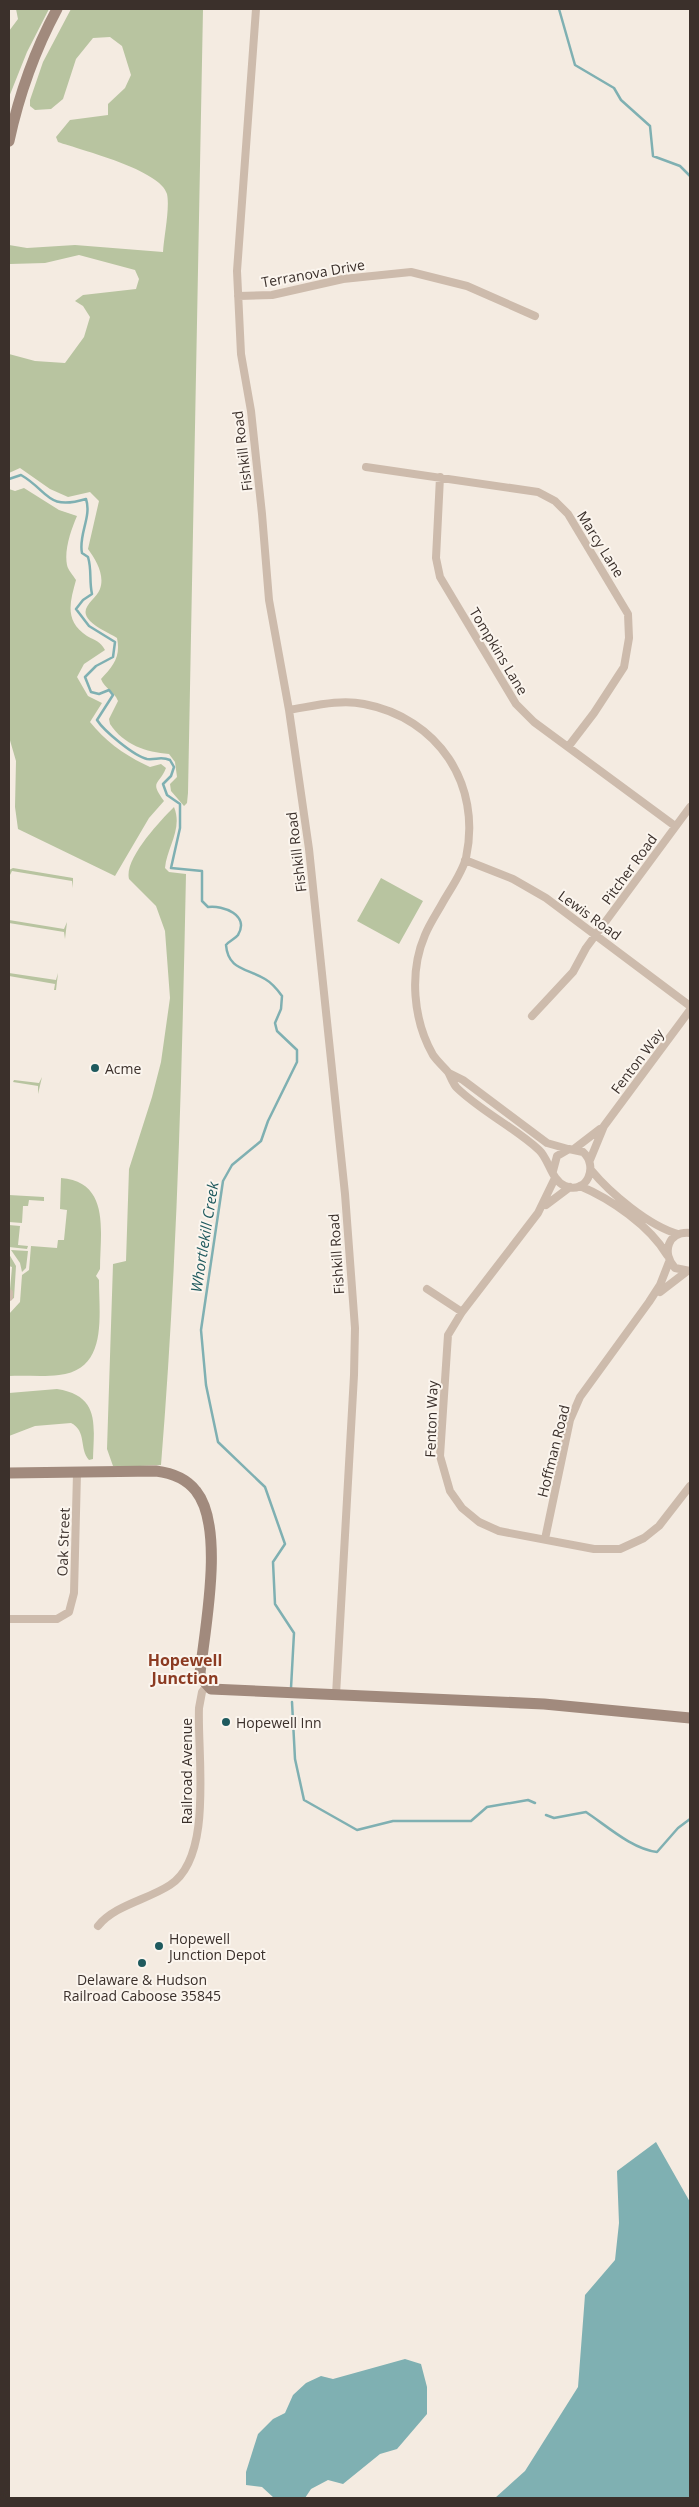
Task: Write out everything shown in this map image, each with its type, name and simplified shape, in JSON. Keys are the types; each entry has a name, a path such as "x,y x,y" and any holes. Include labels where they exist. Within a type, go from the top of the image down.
{"main road":[{"path":"9,141 30,69 46,29 58,9"},
{"path":"9,1473 164,1472 188,1482 198,1492 209,1521 212,1544 211,1573 200,1673 207,1685 218,1691 535,1704 690,1718"}],"street":[{"name":"Fishkill Road","path":"256,9 237,271 241,354 259,486 269,600 290,710 309,849 345,1194 355,1328 336,1695"},
{"name":"Terranova Drive","path":"238,296 272,295 343,278 411,272 467,286 535,316"},
{"name":"Marcy Lane","path":"366,467 538,492 555,501 568,514 628,614 629,638 624,667 568,747"},
{"name":"Tompkins Lane","path":"440,477 436,558 440,577 516,704 534,722 675,826"},
{"path":"290,710 332,703 363,704 386,710 409,720 430,735 448,755 467,798 470,824 465,860 425,935 417,961 415,990 418,1016 426,1041 434,1057 449,1074 456,1087 543,1153 560,1183 570,1187 580,1186 602,1196 658,1240 674,1268 688,1271"},
{"name":"Pitcher Road","path":"532,1016 573,972 596,934 690,806"},
{"name":"Lewis Road","path":"465,860 513,879 546,898 596,934 690,1008"},
{"name":"Fenton Way","path":"590,1160 604,1126 690,1008"},
{"path":"449,1074 463,1080 547,1144 583,1152 590,1160 591,1170 588,1179 580,1186"},
{"name":"Fenton Way","path":"571,1149 604,1126"},
{"path":"554,1174 557,1156 571,1149"},
{"path":"591,1170 605,1186 661,1227 678,1234 690,1232"},
{"name":"Fenton Way","path":"538,1213 554,1174"},
{"name":"Fenton Way","path":"570,1187 554,1198 538,1213 462,1312 448,1335 440,1456 450,1491 462,1508 479,1522 499,1531 545,1538 594,1549 620,1549 644,1538 659,1526 690,1486"},
{"name":"Hoffman Road","path":"545,1538 570,1420 580,1397 660,1285 668,1259 670,1240 678,1234"},
{"name":"Hoffman Road","path":"649,1302 666,1286 688,1271"},
{"path":"426,1289 462,1312"},
{"path":"9,1292 9,1297"},
{"name":"Oak Street","path":"9,1619 57,1619 69,1612 74,1593 77,1473"},
{"name":"Railroad Avenue","path":"98,1926 104,1918 116,1911 171,1885 186,1869 200,1824 199,1708 202,1692 207,1685"}],"green space":[{"path":"16,9 49,9 27,52 9,97 9,31 18,19"},
{"path":"71,9 203,9 188,793 187,803 184,806 171,791 170,784 177,777 175,762 169,754 136,746 122,737 110,724 109,719 118,701 101,679 117,656 117,638 93,624 86,612 86,608 98,593 101,584 101,573 88,549 99,501 90,492 68,497 50,489 20,468 9,473 9,354 35,361 65,363 84,337 90,317 83,306 75,301 83,295 136,289 139,279 135,270 79,255 45,263 10,264 9,245 27,248 75,245 163,252 168,200 162,185 136,169 58,142 56,137 70,120 108,115 108,104 125,88 131,75 122,46 110,37 93,38 76,59 63,99 51,109 35,110 30,106 30,100 43,62"},
{"path":"24,488 59,510 77,516 70,534 66,553 69,571 76,580 71,603 72,617 80,630 99,643 105,650 84,664 77,677 88,696 102,703 90,722 117,748 133,758 150,767 161,764 166,768 156,786 164,801 149,818 115,876 18,829 15,807 16,761 9,737 9,489 15,491"},
{"path":"174,807 177,823 176,830 165,868 169,872 186,874 181,1096 175,1244 161,1465 119,1467 113,1466 107,1449 113,1264 126,1261 129,1169 161,1062 170,998 165,931 156,906 129,879 129,871 137,851 144,841"},
{"path":"13,868 73,878 73,888 72,881 12,871 9,877 9,870"},
{"path":"381,878 423,901 399,944 357,921"},
{"path":"9,920 64,929 67,922 65,939 64,932 9,923"},
{"path":"9,973 56,980 58,973 56,990 54,990 55,984 9,976"},
{"path":"42,1077 38,1094 38,1086 13,1082 14,1080 39,1083"},
{"path":"61,1178 77,1182 88,1189 95,1199 99,1212 101,1225 100,1269 96,1276 99,1280 100,1310 97,1340 93,1352 86,1363 75,1371 53,1376 9,1376 9,1314 20,1302 22,1275 29,1270 31,1246 57,1248 58,1240 64,1240 67,1210 60,1209"},
{"path":"9,1195 44,1197 44,1201 29,1200 28,1206 23,1206 22,1223 9,1222"},
{"path":"9,1225 20,1226 18,1245 28,1246 27,1249 9,1247"},
{"path":"11,1250 28,1251 26,1268 22,1272 20,1263"},
{"path":"9,1254 16,1266 14,1298 9,1301 12,1267 9,1266"},
{"path":"57,1389 81,1398 88,1405 93,1423 93,1459 89,1460 86,1456 81,1435 76,1426 71,1423 35,1426 9,1436 9,1393"}],"water":[{"path":"656,2142 690,2202 690,2498 495,2498 525,2471 578,2387 585,2295 615,2260 619,2223 617,2171"},
{"path":"405,2359 421,2364 427,2387 427,2414 397,2449 380,2454 343,2484 328,2480 311,2489 305,2498 274,2498 262,2487 246,2485 246,2472 258,2434 273,2419 285,2413 293,2395 306,2383 321,2376 333,2379"}],"waterway":[{"path":"559,9 575,65 614,88 621,100 650,126 653,156 680,166 690,176"},
{"name":"Whortlekill Creek","path":"9,479 21,475 55,501 63,503 86,499 87,512 81,546 82,553 88,557 92,594 83,600 76,609 89,626 115,642 113,657 96,666 85,677 91,692 99,694 109,690 113,695 97,720 120,742 141,757 170,760 174,767 171,776 163,784 167,795 180,804 180,828 171,868 202,871 202,901 208,907 221,908 238,917 241,928 238,935 226,945 230,959 234,964 268,981 282,996 281,1009 275,1023 277,1031 297,1050 297,1062 268,1121 261,1141 232,1165 223,1181 201,1330 206,1385 218,1442 265,1487 285,1544 273,1562 275,1604 294,1633 291,1688"},
{"name":"Whortlekill Creek","path":"292,1702 295,1759 304,1800 357,1830 393,1821 471,1821 487,1807 528,1800 535,1803"},
{"name":"Whortlekill Creek","path":"546,1815 554,1818 586,1812 629,1842 657,1852 678,1828 690,1819"}],"place":[{"name":"Acme","path":"95,1068"},
{"name":"Hopewell Inn","path":"226,1722"},
{"name":"Hopewell Junction Depot","path":"159,1946"},
{"name":"Delaware & Hudson Railroad Caboose 35845","path":"142,1963"}],"district":[{"name":"Hopewell Junction","path":"185,1669"}]}
